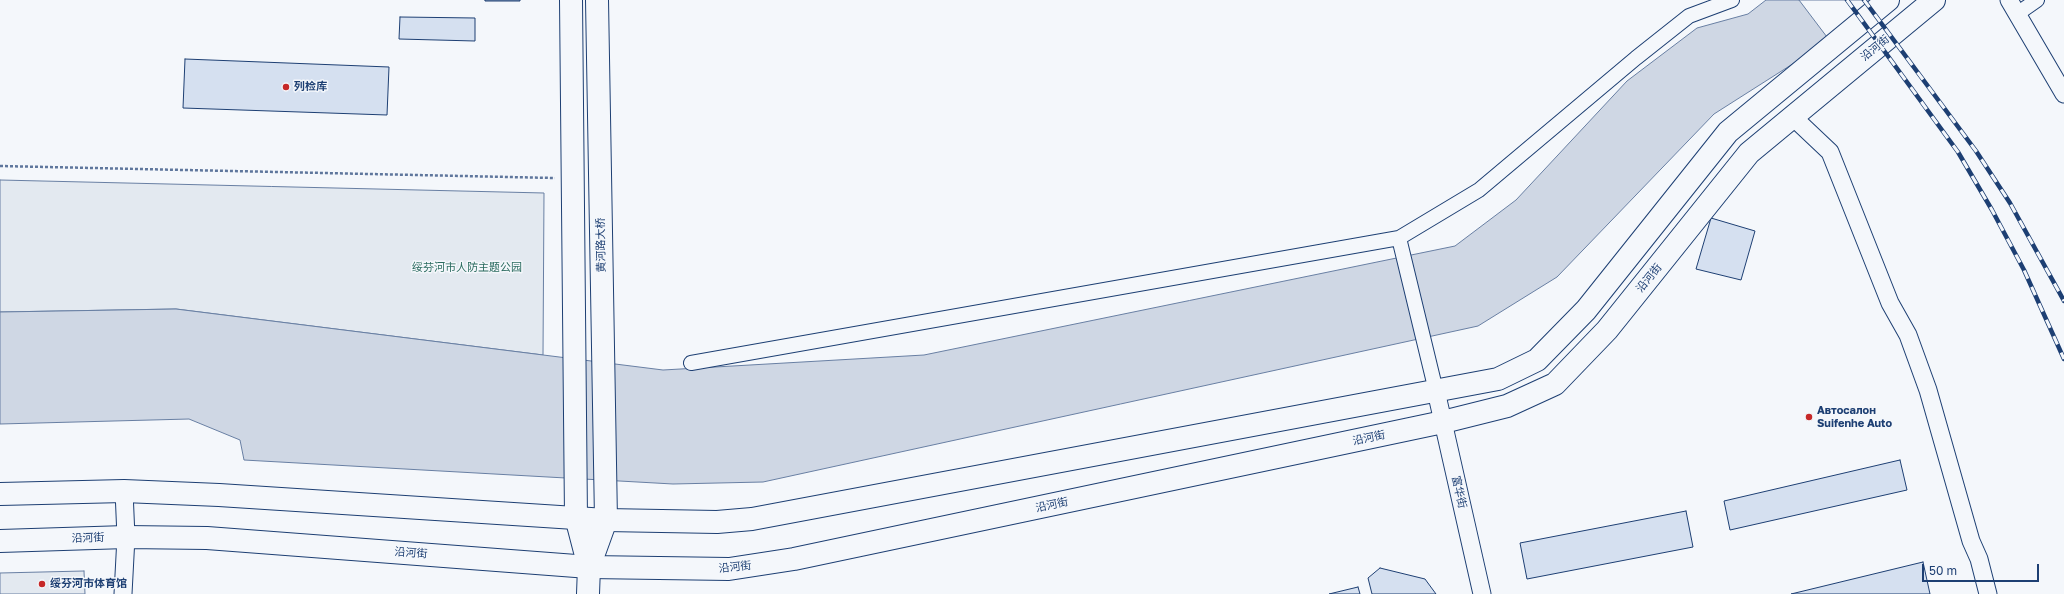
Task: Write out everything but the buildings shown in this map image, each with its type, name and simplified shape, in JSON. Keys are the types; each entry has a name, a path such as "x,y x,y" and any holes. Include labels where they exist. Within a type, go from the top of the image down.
{"main road":[{"path":"571,0 576,517 589,567 588,594"},
{"name":"黄河路大桥","path":"597,0 606,520"},
{"path":"0,494 124,491 219,495 606,520 701,522 752,519 1498,379 1538,360 1586,310 1728,132 1888,0"},
{"name":"沿河街","path":"0,541 126,537 208,538 589,567 729,569 794,559 1443,422 1507,406 1554,384 1608,330 1749,153 1934,0"},
{"path":"589,567 606,520"}],"street":[{"path":"691,363 1399,238 1479,190 1636,58 1689,16 1732,0"},
{"path":"2037,0 2013,7 2064,94"},
{"path":"1793,117 1830,152 1890,303 1908,335 1928,390 1971,541 1979,559 1988,594"},
{"path":"1399,238 1436,391"},
{"name":"富华街","path":"1436,391 1482,594"},
{"path":"123,594 126,537 124,491"}],"path":[{"path":"0,166 573,178"}],"green space":[{"name":"绥芬河市人防主题公园","path":"0,180 544,193 543,355 176,309 0,312"},
{"name":"绥芬河市体育馆","path":"84,571 85,594 0,594 0,573"}],"shaded area":[{"path":"1766,0 1877,0 1824,44 1714,114 1557,277 1478,326 763,482 673,484 244,460 240,440 189,419 0,424 0,312 176,309 663,370 924,355 1455,246 1516,200 1627,81 1697,28 1748,14"}],"pier":[{"path":"1799,0 1871,0 1830,41"}],"railway":[{"path":"1847,0 1958,152 1992,210 2024,270 2064,359"},
{"path":"1864,0 1976,151 2010,203 2064,301"}],"place":[{"name":"列检库","path":"286,87"},
{"name":"Автосалон Suifenhe Auto","path":"1809,417"},
{"name":"绥芬河市体育馆","path":"42,584"}]}
